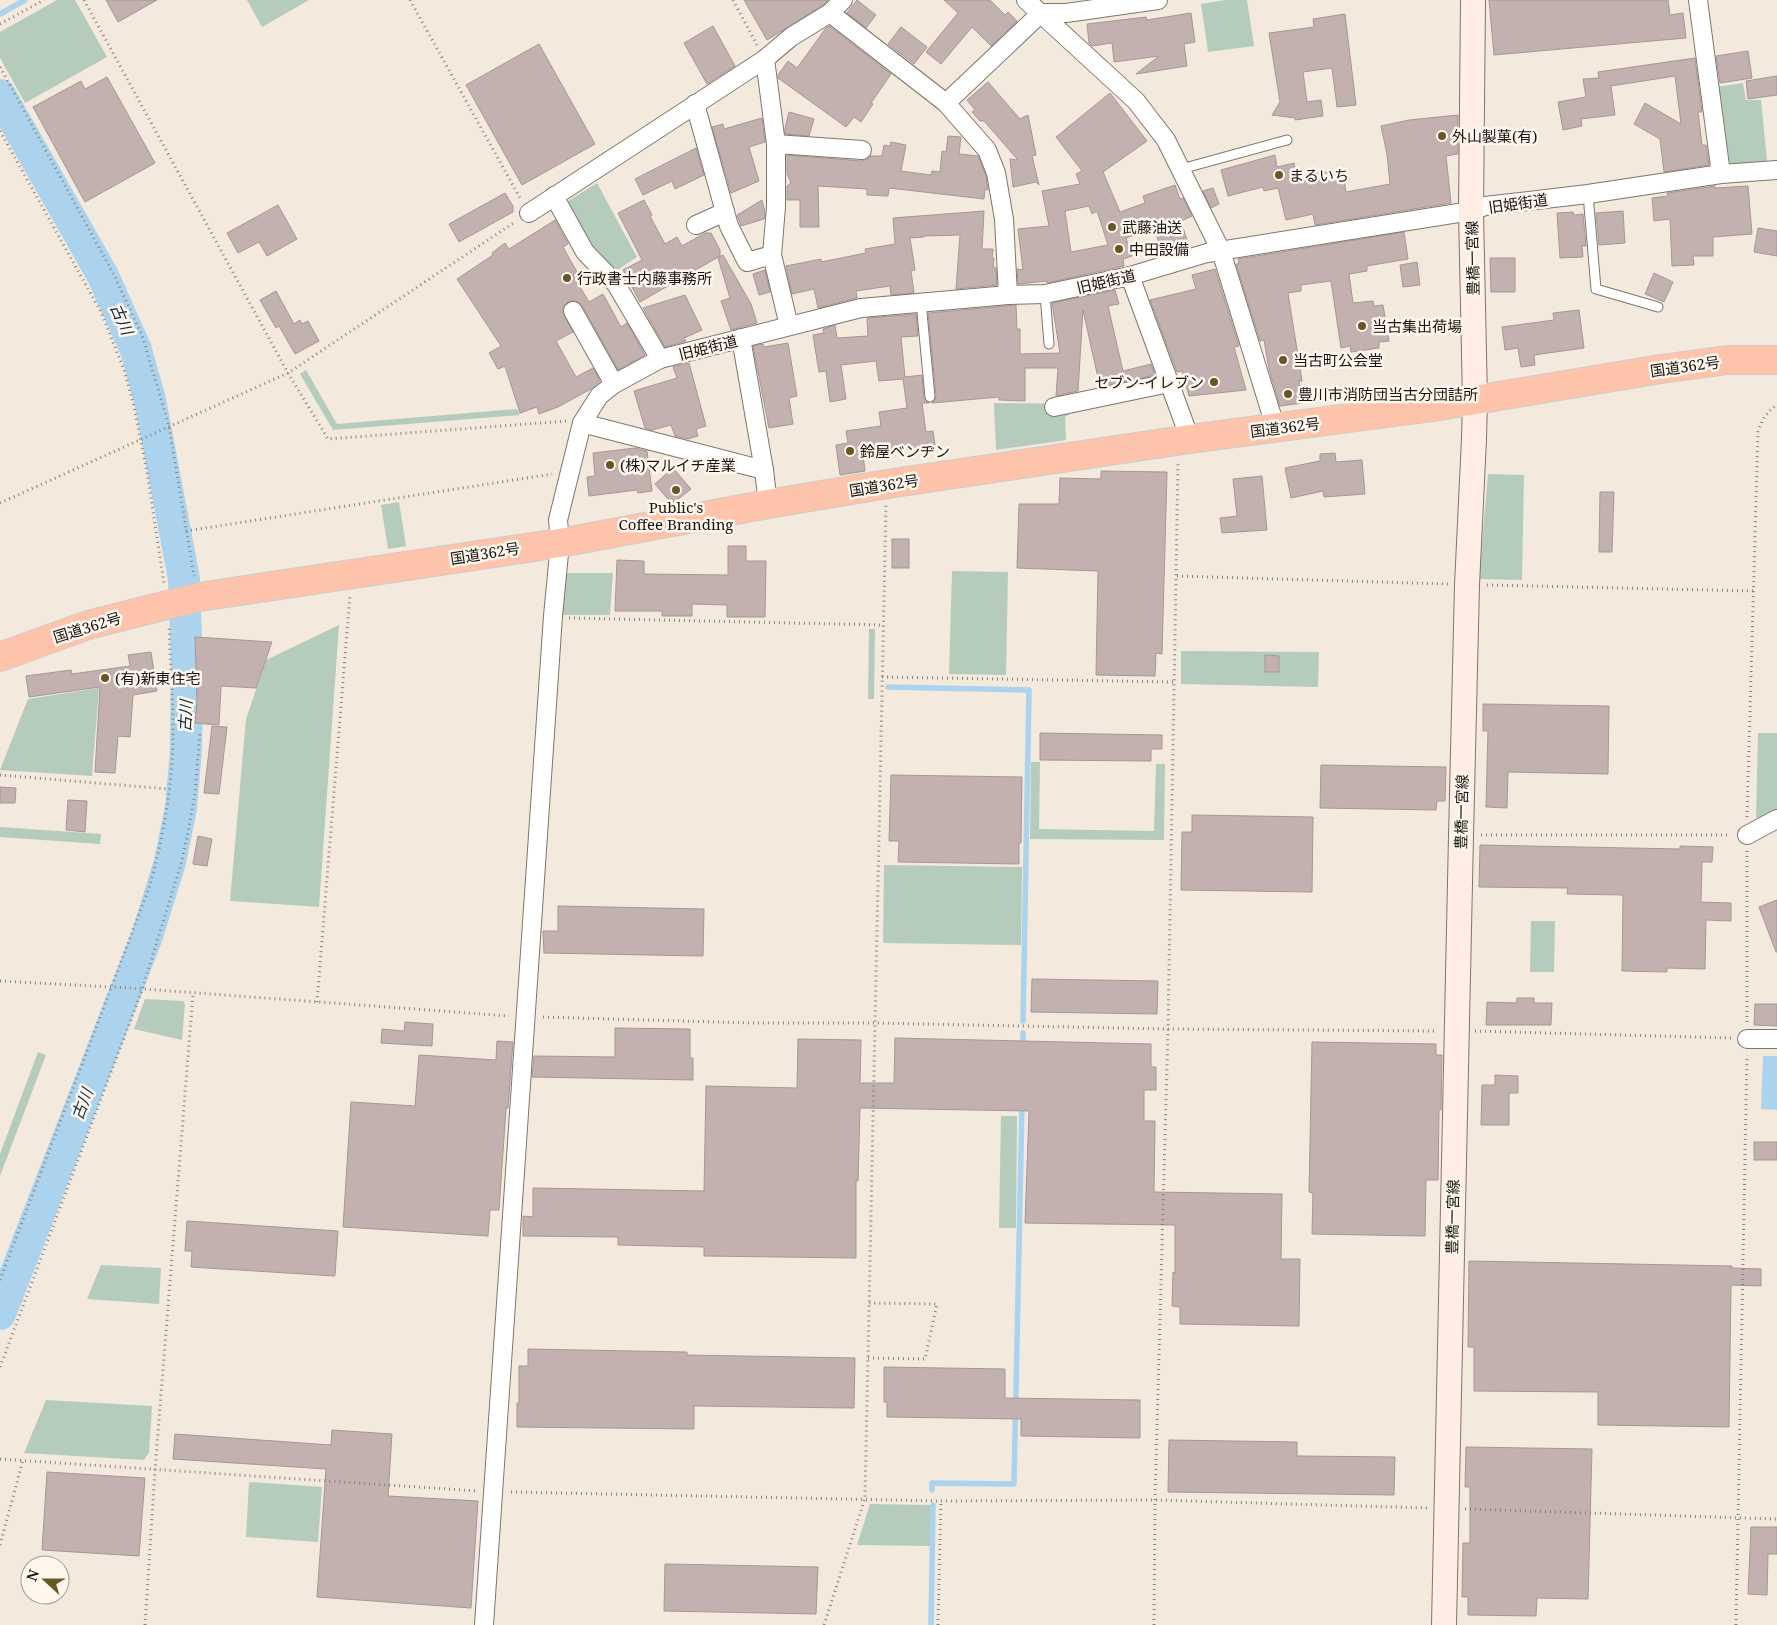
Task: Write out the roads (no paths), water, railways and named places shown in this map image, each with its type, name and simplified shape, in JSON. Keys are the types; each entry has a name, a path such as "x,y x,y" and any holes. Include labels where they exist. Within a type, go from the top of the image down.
{"highway":[{"name":"国道362号","path":"0,657 88,625 183,600 560,543 886,484 1475,400 1661,369 1728,360 1777,360"}],"main road":[{"name":"豊橋一宮線","path":"1444,1625 1445,1508 1467,585 1475,400 1470,211 1473,0"}],"street":[{"path":"529,213 765,59 791,36 830,13 843,0"},
{"path":"1026,0 1136,100 1166,140 1221,252 1276,429"},
{"path":"946,103 1041,13 1066,13 1158,0"},
{"path":"1698,0 1721,174"},
{"path":"830,13 946,103 987,150 996,174 1004,219 1008,295"},
{"path":"765,59 776,144 776,207 772,255 790,326"},
{"path":"695,104 729,226 746,262 772,255"},
{"path":"776,144 862,150"},
{"name":"旧姫街道","path":"484,1625 553,616 560,543 558,520 582,423 600,396 614,384 660,359 861,308 1008,295 1045,294 1130,276 1207,253 1470,211 1485,206 1588,194 1721,174 1777,170"},
{"path":"554,196 585,252 616,284 660,359"},
{"path":"696,225 725,212"},
{"path":"1130,276 1169,383 1184,440"},
{"path":"573,311 614,384"},
{"path":"741,338 764,470 768,504"},
{"path":"1054,407 1169,383"},
{"path":"582,423 764,470"},
{"path":"1747,835 1777,819"},
{"path":"1747,1039 1777,1039"}],"lane":[{"path":"1181,169 1287,140"},
{"path":"1588,194 1596,289 1658,307"},
{"path":"1045,294 1049,344"},
{"path":"921,302 930,397"}],"water":[{"path":"1763,1056 1777,1056 1777,1110 1761,1109"}],"waterway":[{"path":"0,14 25,0"},
{"name":"古川","path":"0,95 103,276 136,350 150,400 184,579 187,665 186,750 181,808 170,862 147,936 0,1314"},
{"path":"888,687 1029,690 1023,1021"},
{"path":"1023,1033 1023,1048"},
{"path":"932,1490 932,1483 1014,1484 1022,1105"},
{"path":"931,1625 933,1505"}],"place":[{"name":"外山製菓(有)","path":"1442,136"},
{"name":"まるいち","path":"1279,175"},
{"name":"武藤油送","path":"1112,227"},
{"name":"中田設備","path":"1119,249"},
{"name":"行政書士内藤事務所","path":"567,278"},
{"name":"当古集出荷場","path":"1362,326"},
{"name":"当古町公会堂","path":"1283,360"},
{"name":"セブン-イレブン","path":"1214,382"},
{"name":"豊川市消防団当古分団詰所","path":"1288,394"},
{"name":"鈴屋ベンヂン","path":"850,451"},
{"name":"(株)マルイチ産業","path":"610,465"},
{"name":"Public's Coffee Branding","path":"676,490"},
{"name":"(有)新東住宅","path":"105,678"}]}
